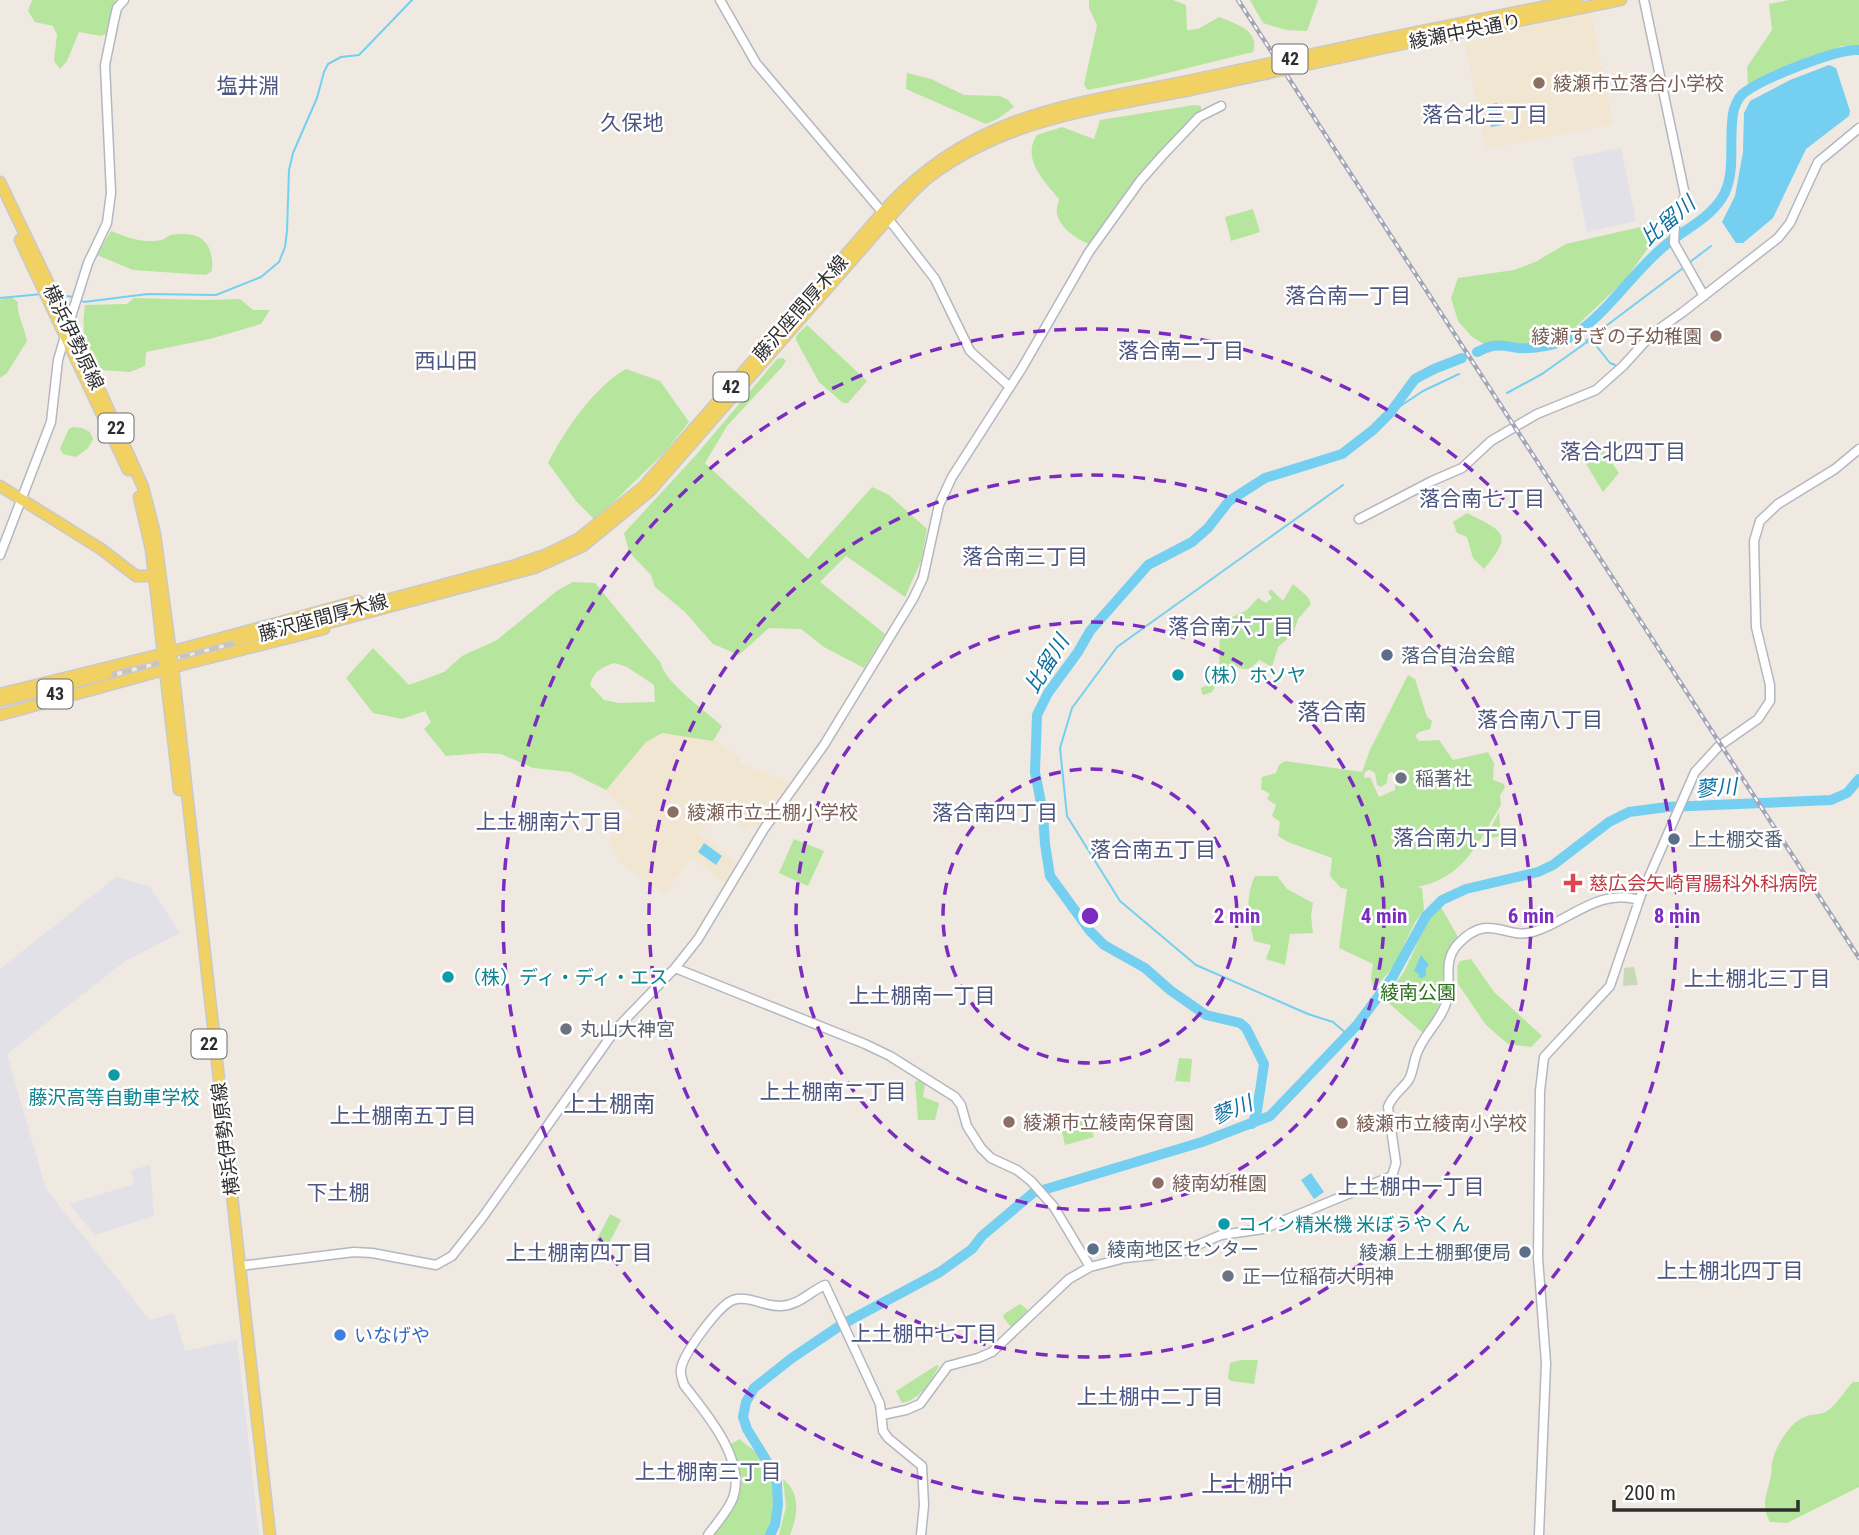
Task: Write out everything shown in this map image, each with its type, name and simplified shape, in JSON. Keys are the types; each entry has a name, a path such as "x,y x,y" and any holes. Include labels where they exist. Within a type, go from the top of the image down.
{"main road":[{"name":"綾瀬中央通り","path":"1392,41 1577,0"},
{"name":"綾瀬中央通り","path":"1392,41 1620,0"},
{"name":"藤沢座間厚木線","path":"239,643 442,589 511,575 550,562 583,546 650,491 885,216 907,186 940,159 967,142 1010,123 1062,107 1189,86 1392,41"},
{"name":"横浜伊勢原線","path":"0,182 66,331"},
{"name":"横浜伊勢原線","path":"0,198 66,331 102,395 143,487 155,534 157,576 270,1535"},
{"path":"0,486 109,554 130,573 136,576 157,576"},
{"name":"42","path":"166,653 403,590 442,589"},
{"name":"42","path":"168,669 400,610 442,589"},
{"path":"0,694 166,653"},
{"name":"横浜伊勢原線","path":"168,669 264,1535"},
{"path":"0,715 168,669"},
{"name":"43","path":"0,701 109,677 0,709"}],"street":[{"path":"0,555 51,422 58,360 66,331 88,263 107,223 110,208 105,65 117,8 124,0"},
{"path":"720,0 757,63 934,279 970,351 1010,387"},
{"path":"1644,0 1685,195 1674,239 1704,296"},
{"path":"240,1266 354,1252 430,1265 447,1260 482,1218 617,1029 675,968 703,932 781,803 824,745 913,599 927,565 944,492 1010,387 1089,252 1140,181 1199,117 1221,106"},
{"path":"1359,519 1462,468 1491,440 1537,414 1597,390 1623,366 1646,339 1784,231 1818,162 1859,128"},
{"path":"1539,1535 1546,1363 1538,1258 1542,1066 1549,1049 1611,986 1639,900 1695,772 1718,747 1758,719 1770,701 1770,685 1756,627 1754,541 1760,521 1778,504 1835,469 1859,449"},
{"path":"882,1415 920,1404 948,1366 992,1352 1069,1279 1090,1267 1125,1258 1181,1252 1220,1235 1259,1230 1388,1179 1395,1171 1396,1163 1388,1107 1409,1078 1419,1048 1443,1010 1448,993 1448,962 1456,946 1468,935 1483,928 1502,928 1526,934 1600,901 1627,897 1639,900"},
{"path":"675,968 890,1056 956,1097 961,1105 964,1121 981,1148 991,1158 1017,1170 1032,1183 1061,1218 1090,1267"},
{"path":"708,1535 733,1497 734,1477 721,1435 682,1380 682,1365 693,1345 721,1308 733,1300 788,1305 797,1303 825,1285 878,1400 885,1434 919,1462 924,1471 921,1535"}],"shaded area":[{"name":"綾瀬市立落合小学校","path":"1591,14 1613,122 1609,125 1486,149 1465,44 1511,29"},
{"path":"1621,148 1636,221 1587,232 1572,158"},
{"name":"綾瀬市立土棚小学校","path":"653,733 714,739 740,758 739,763 792,783 760,829 751,824 745,830 720,809 699,834 740,865 729,883 726,884 691,858 665,893 625,868 610,843 611,835 624,820 630,820 634,816 606,793 606,790"},
{"path":"116,877 149,886 180,933 125,961 7,1054 46,1189 150,1320 174,1313 185,1351 237,1340 259,1535 0,1535 0,969"},
{"path":"150,1165 154,1216 95,1235 69,1204 134,1184 131,1170"}],"green space":[{"path":"32,0 115,0 116,4 107,34 101,36 79,32 67,61 60,69 54,61 57,35 53,26 35,22 28,11"},
{"path":"1089,0 1173,0 1186,5 1187,30 1198,29 1219,17 1250,33 1254,44 1253,52 1088,90 1084,85 1097,25 1089,8"},
{"path":"1250,0 1318,0 1307,31 1286,30 1263,23"},
{"path":"1789,0 1859,0 1859,46 1842,46 1748,84 1747,67 1772,30 1769,4"},
{"path":"907,73 931,79 964,95 1000,96 1014,107 986,124 906,89"},
{"path":"1201,106 1201,111 1122,197 1089,244 1067,230 1057,215 1059,199 1041,177 1033,161 1033,144 1037,135 1062,127 1094,139 1100,120"},
{"path":"1253,209 1260,232 1231,241 1225,217"},
{"path":"1649,225 1653,230 1651,244 1625,280 1568,334 1533,343 1485,345 1471,336 1458,321 1451,298 1458,278 1514,270 1535,262 1566,244"},
{"path":"111,231 148,241 181,234 198,237 204,240 211,252 212,271 206,275 133,270 97,255"},
{"path":"11,297 18,302 27,341 7,373 0,378 0,300"},
{"path":"134,298 240,299 253,310 270,310 261,324 210,339 146,352 145,366 130,372 100,370 85,339 85,305 127,304"},
{"path":"807,325 867,381 848,403 843,403 819,382 796,340 796,336"},
{"path":"783,358 786,361 782,367 727,426 705,463 808,559 872,487 889,495 927,529 921,561 905,597 846,556 820,582 885,634 864,668 824,647 801,629 769,628 739,655 713,644 685,612 655,587 651,575 629,552 624,533 696,455 777,359"},
{"path":"626,369 660,381 689,422 665,452 595,520 576,501 548,463 581,410 603,387"},
{"path":"73,427 90,432 93,439 88,448 76,457 63,454 60,448 69,429"},
{"path":"1595,445 1600,446 1619,473 1603,492 1580,454"},
{"path":"1467,513 1501,535 1499,548 1484,569 1473,558 1467,537 1457,533 1453,522"},
{"path":"573,582 595,583 661,663 670,679 722,726 713,741 662,733 646,742 606,790 570,772 533,768 501,754 446,756 424,729 431,722 425,711 402,719 373,713 346,678 373,648 409,685 444,672 462,656 497,640 558,590","holes":["615,663 627,667 654,685 655,702 619,703 604,700 590,685 596,673 606,666"]},
{"path":"1293,584 1308,597 1311,604 1298,619 1293,634 1278,647 1272,667 1259,660 1248,669 1235,666 1229,673 1224,672 1212,692 1202,694 1201,688 1208,685 1219,668 1220,628 1226,620 1247,610 1258,598 1266,603 1272,598 1268,592 1271,589 1283,601"},
{"path":"1408,675 1415,679 1427,717 1432,721 1430,729 1415,736 1419,741 1439,740 1453,760 1488,752 1494,763 1493,780 1504,784 1505,788 1500,795 1501,805 1477,845 1459,867 1447,876 1417,887 1422,888 1424,910 1415,922 1395,964 1374,990 1371,978 1373,964 1339,948 1347,889 1341,888 1330,876 1332,858 1278,836 1280,822 1272,816 1276,805 1267,799 1270,794 1261,789 1262,777 1276,773 1279,765 1285,761 1362,772 1370,750","holes":["1370,770 1375,773 1377,785 1381,787 1387,783 1388,774 1392,772 1396,777 1395,790 1379,797 1370,777 1365,778 1364,775"]},
{"path":"1499,812 1501,836 1485,839"},
{"path":"794,839 824,851 808,886 779,873"},
{"path":"1255,876 1277,876 1287,889 1313,903 1313,933 1290,934 1285,965 1266,959 1271,945 1254,941 1248,908"},
{"name":"綾南公園","path":"1441,907 1458,937 1445,960 1438,1008 1423,1033 1384,999 1404,972 1430,916"},
{"path":"1471,959 1494,992 1542,1036 1531,1047 1508,1044 1486,1025 1458,984 1457,967 1460,961"},
{"path":"1634,967 1638,985 1623,986 1624,968"},
{"path":"1179,1058 1192,1059 1190,1082 1175,1081"},
{"path":"918,1080 925,1085 923,1097 939,1103 935,1120 918,1120 915,1082"},
{"path":"1087,1117 1094,1137 1065,1145 1062,1132"},
{"path":"610,1214 621,1220 605,1251 593,1247"},
{"path":"1020,1304 1028,1310 1011,1327 1003,1317 1004,1314"},
{"path":"1258,1360 1254,1384 1231,1381 1228,1378 1230,1363"},
{"path":"939,1366 924,1389 915,1398 902,1403 896,1391"},
{"path":"1853,1382 1859,1382 1859,1487 1787,1523 1770,1522 1765,1501 1772,1463 1780,1442 1789,1429 1801,1419 1829,1410"},
{"path":"740,1439 761,1456 770,1471 774,1499 770,1526 767,1535 712,1535 737,1491 729,1445"},
{"path":"783,1479 793,1491 796,1505 790,1535 779,1535 786,1507"}],"water":[{"path":"1829,65 1836,68 1850,111 1849,116 1806,149 1773,218 1743,243 1736,243 1722,222 1735,196 1743,152 1744,113 1750,101 1790,80"},
{"path":"1497,103 1502,125 1491,127 1487,105"},
{"path":"704,843 722,856 716,865 698,852"},
{"path":"1421,955 1429,965 1426,968 1426,976 1422,978 1414,971"},
{"path":"1311,1173 1324,1192 1314,1199 1301,1180"}],"waterway":[{"path":"79,299 84,302 148,294 216,295 261,277 279,262 285,247 289,170 293,153 317,98 328,64 341,57 359,55 412,0"},
{"name":"比留川","path":"1477,352 1495,345 1518,348 1548,346 1574,335 1586,326 1609,305 1650,259 1709,213 1722,198 1730,177 1734,109 1741,95 1754,86 1801,65 1835,54 1859,50"},
{"path":"1690,262 1711,246"},
{"path":"1586,341 1683,268"},
{"path":"0,298 42,294"},
{"path":"58,295 74,297"},
{"path":"1507,393 1542,374 1587,342 1594,343 1610,363 1615,365"},
{"name":"比留川","path":"1252,1124 1257,1111 1264,1064 1246,1028 1240,1023 1206,1015 1170,990 1145,968 1104,945 1090,931 1050,876 1035,772 1037,715 1048,693 1090,631 1148,565 1192,542 1208,528 1229,501 1265,478 1342,454 1390,413 1415,379 1462,358"},
{"path":"1390,413 1423,391 1459,374"},
{"path":"1343,485 1117,647 1072,708 1060,748 1067,816 1120,901 1196,965 1308,1014 1333,1022 1348,1035"},
{"name":"蓼川","path":"770,1535 775,1525 778,1505 777,1483 743,1417 746,1402 754,1388 841,1325 940,1272 972,1249 982,1236 1033,1193 1202,1142 1270,1116 1357,1025 1392,978 1426,916 1442,900 1466,889 1538,872 1553,865 1609,822 1629,812 1667,807 1831,800 1847,793 1859,779"}],"tunnel":[{"path":"107,674 238,640"}],"railway":[{"path":"1238,0 1859,958"}],"place":[{"name":"綾瀬市立落合小学校","path":"1539,83"},
{"name":"綾瀬すぎの子幼稚園","path":"1716,336"},
{"name":"落合自治会館","path":"1387,655"},
{"name":"（株）ホソヤ","path":"1178,675"},
{"name":"稲著社","path":"1401,778"},
{"name":"綾瀬市立土棚小学校","path":"673,812"},
{"name":"上土棚交番","path":"1674,839"},
{"name":"慈広会矢崎胃腸科外科病院","path":"1573,883"},
{"name":"（株）ディ・ディ・エス","path":"448,977"},
{"name":"丸山大神宮","path":"566,1029"},
{"name":"藤沢高等自動車学校","path":"114,1075"},
{"name":"綾瀬市立綾南保育園","path":"1009,1122"},
{"name":"綾瀬市立綾南小学校","path":"1342,1123"},
{"name":"綾南幼稚園","path":"1158,1183"},
{"name":"コイン精米機 米ぼうやくん","path":"1224,1224"},
{"name":"綾南地区センター","path":"1093,1249"},
{"name":"綾瀬上土棚郵便局","path":"1525,1252"},
{"name":"正一位稲荷大明神","path":"1228,1276"},
{"name":"いなげや","path":"340,1335"}],"district":[{"name":"塩井淵","path":"248,86"},
{"name":"落合北三丁目","path":"1485,115"},
{"name":"久保地","path":"632,123"},
{"name":"落合南一丁目","path":"1348,296"},
{"name":"落合南二丁目","path":"1181,351"},
{"name":"西山田","path":"446,361"},
{"name":"落合北四丁目","path":"1623,452"},
{"name":"落合南七丁目","path":"1482,499"},
{"name":"落合南三丁目","path":"1025,557"},
{"name":"落合南六丁目","path":"1231,627"},
{"name":"落合南","path":"1332,712"},
{"name":"落合南八丁目","path":"1540,720"},
{"name":"落合南四丁目","path":"995,813"},
{"name":"上土棚南六丁目","path":"549,822"},
{"name":"落合南九丁目","path":"1456,838"},
{"name":"落合南五丁目","path":"1153,850"},
{"name":"上土棚北三丁目","path":"1757,979"},
{"name":"上土棚南一丁目","path":"922,996"},
{"name":"上土棚南二丁目","path":"833,1092"},
{"name":"上土棚南","path":"609,1104"},
{"name":"上土棚南五丁目","path":"403,1116"},
{"name":"上土棚中一丁目","path":"1411,1187"},
{"name":"下土棚","path":"338,1193"},
{"name":"上土棚南四丁目","path":"579,1253"},
{"name":"上土棚北四丁目","path":"1730,1271"},
{"name":"上土棚中七丁目","path":"924,1334"},
{"name":"上土棚中二丁目","path":"1150,1397"},
{"name":"上土棚南三丁目","path":"708,1472"},
{"name":"上土棚中","path":"1247,1484"}]}
